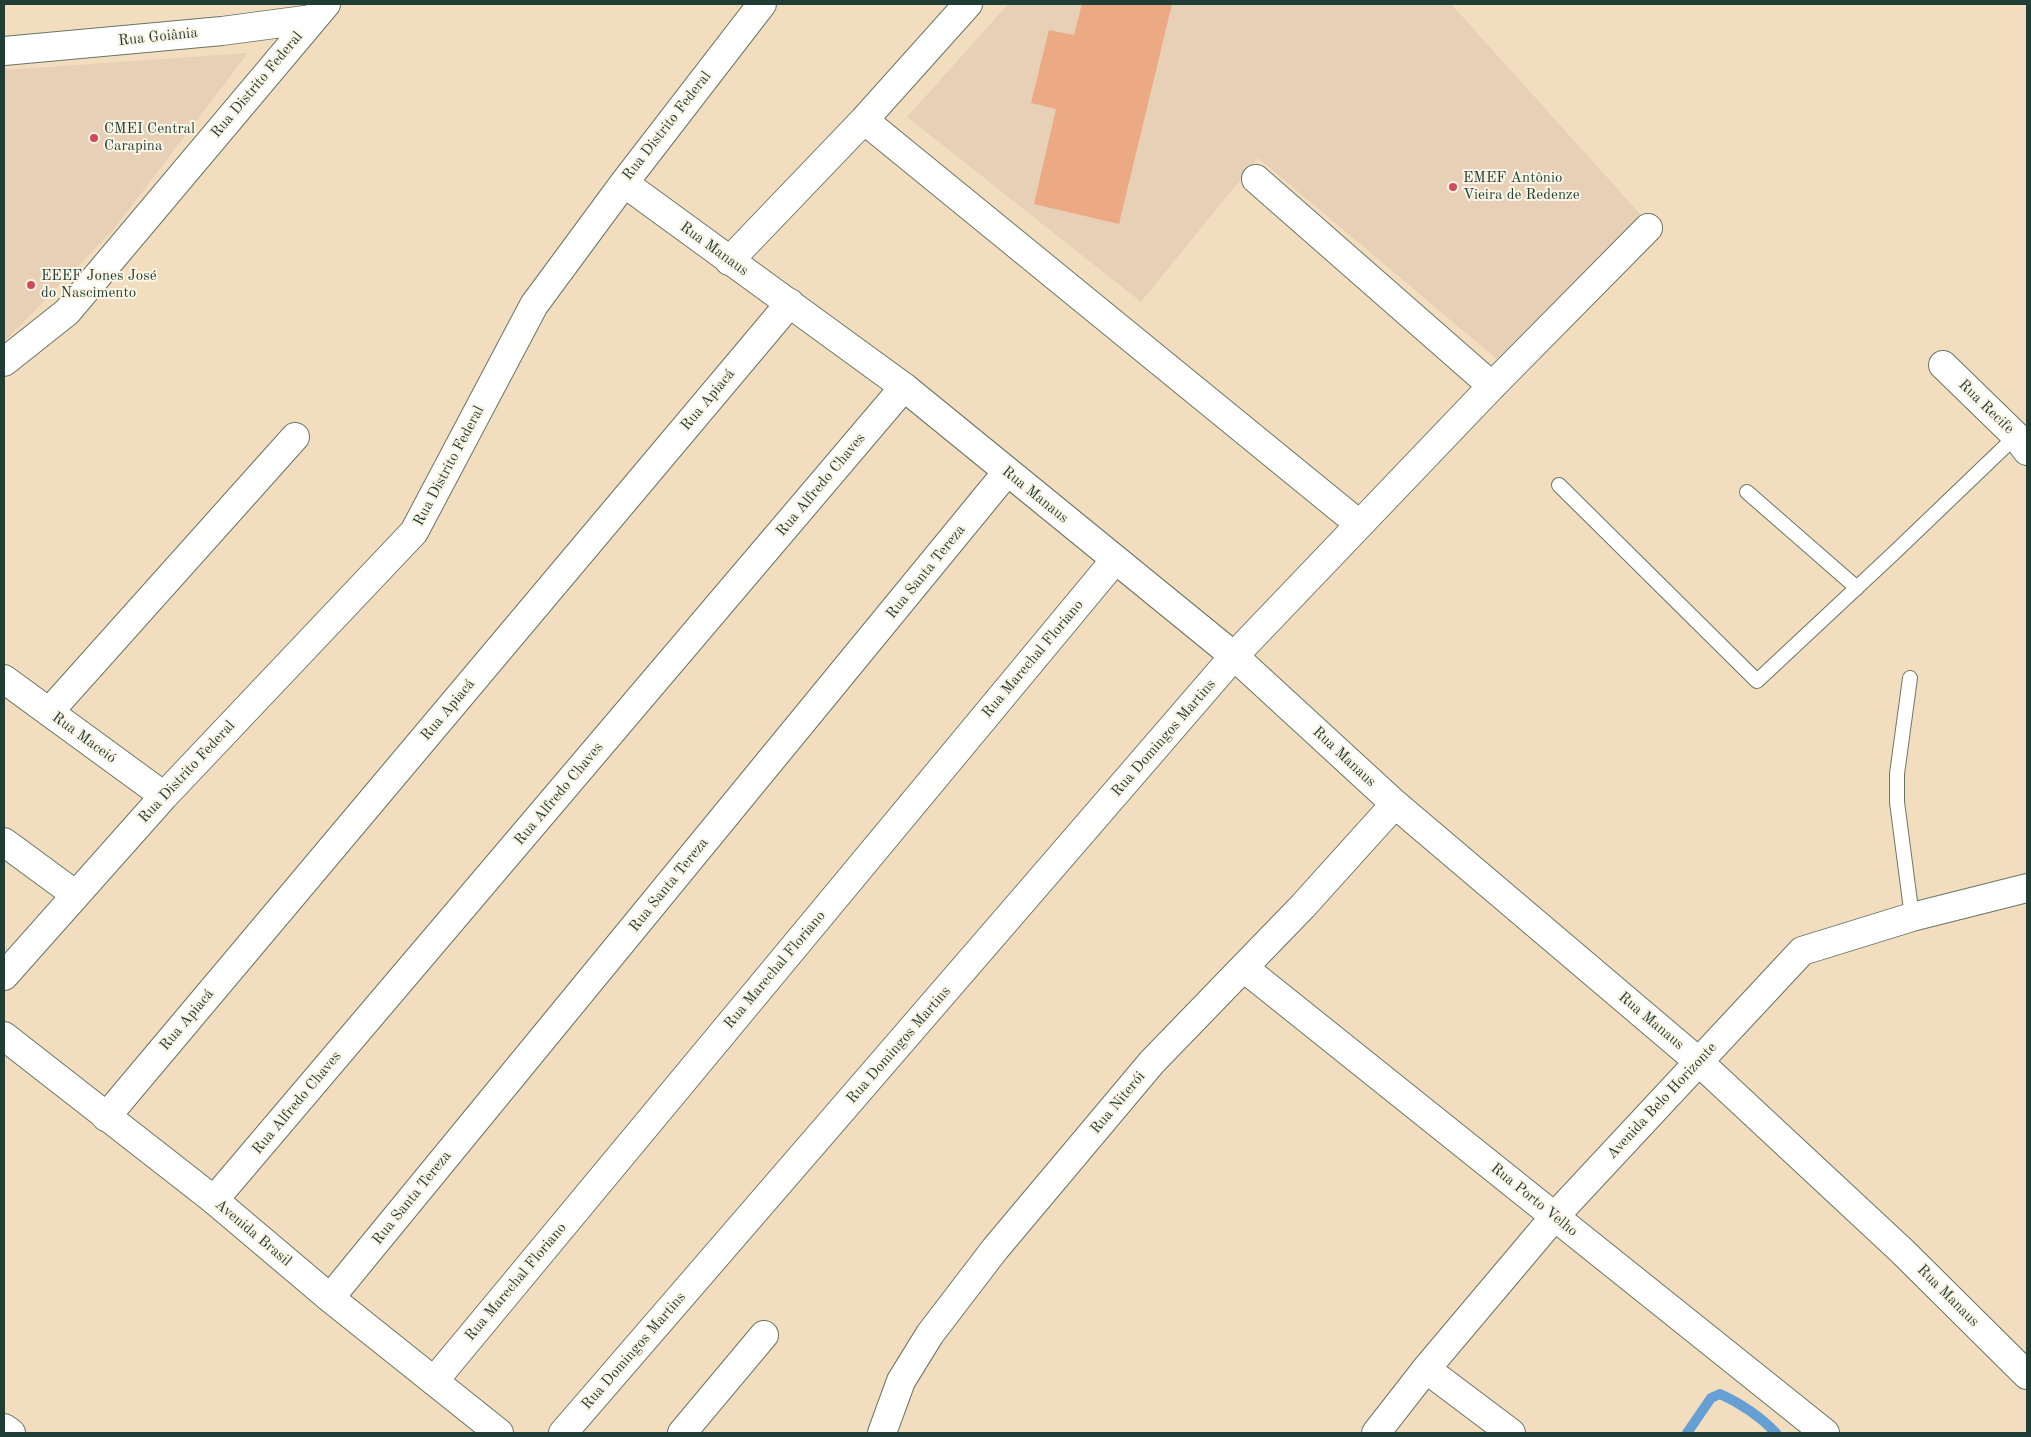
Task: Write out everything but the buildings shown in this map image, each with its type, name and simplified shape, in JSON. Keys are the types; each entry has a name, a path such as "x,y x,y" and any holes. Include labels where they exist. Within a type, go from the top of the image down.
{"street":[{"name":"Rua Distrito Federal","path":"4,976 164,796 414,532 534,305 624,183 762,4"},
{"path":"729,261 864,120 968,4"},
{"name":"Rua Distrito Federal","path":"4,362 67,312 319,11"},
{"name":"Rua Goiânia","path":"4,51 222,31 319,11"},
{"path":"864,120 1359,524"},
{"path":"1256,179 1492,386"},
{"name":"Rua Manaus","path":"624,183 904,387 1234,656 1395,804 1699,1062 1902,1251 2027,1375"},
{"name":"Rua Domingos Martins","path":"563,1433 1234,656 1492,386 1648,228"},
{"name":"Rua Apiacá","path":"106,1117 790,303"},
{"name":"Rua Recife","path":"1943,365 2022,443"},
{"name":"Rua Alfredo Chaves","path":"214,1200 904,387"},
{"path":"49,712 295,437"},
{"name":"Rua Santa Tereza","path":"330,1298 1007,472"},
{"name":"Rua Marechal Floriano","path":"434,1381 1116,560"},
{"name":"Rua Maceió","path":"4,679 164,796"},
{"name":"Rua Niterói","path":"882,1433 901,1381 930,1334 994,1249 1152,1062 1244,968 1395,804"},
{"path":"4,842 76,896"},
{"name":"Avenida Belo Horizonte","path":"1376,1433 1426,1369 1554,1216 1802,952 1912,916 2027,888"},
{"name":"Rua Porto Velho","path":"1244,968 1825,1433"},
{"name":"Avenida Brasil","path":"4,1036 214,1200 330,1298 499,1433"},
{"path":"682,1433 764,1335"},
{"path":"1426,1369 1511,1433"},
{"path":"4,1428 11,1433"}],"lane":[{"path":"1559,485 1757,681 1857,588 2022,443"},
{"path":"1746,492 1857,588"},
{"path":"1910,678 1897,774 1897,802 1912,916"}],"shaded area":[{"name":"EMEF Antônio Vieira de Redenze","path":"1008,4 1451,4 1641,215 1498,360 1258,158 1141,302 907,117"},
{"name":"CMEI Central Carapina","path":"248,53 114,229 4,342 4,70"}],"waterway":[{"path":"1687,1433 1711,1398 1720,1394 1750,1410 1776,1433"}],"place":[{"name":"CMEI Central Carapina","path":"94,138"},
{"name":"EMEF Antônio Vieira de Redenze","path":"1453,187"},
{"name":"EEEF Jones José do Nascimento","path":"31,285"}]}
